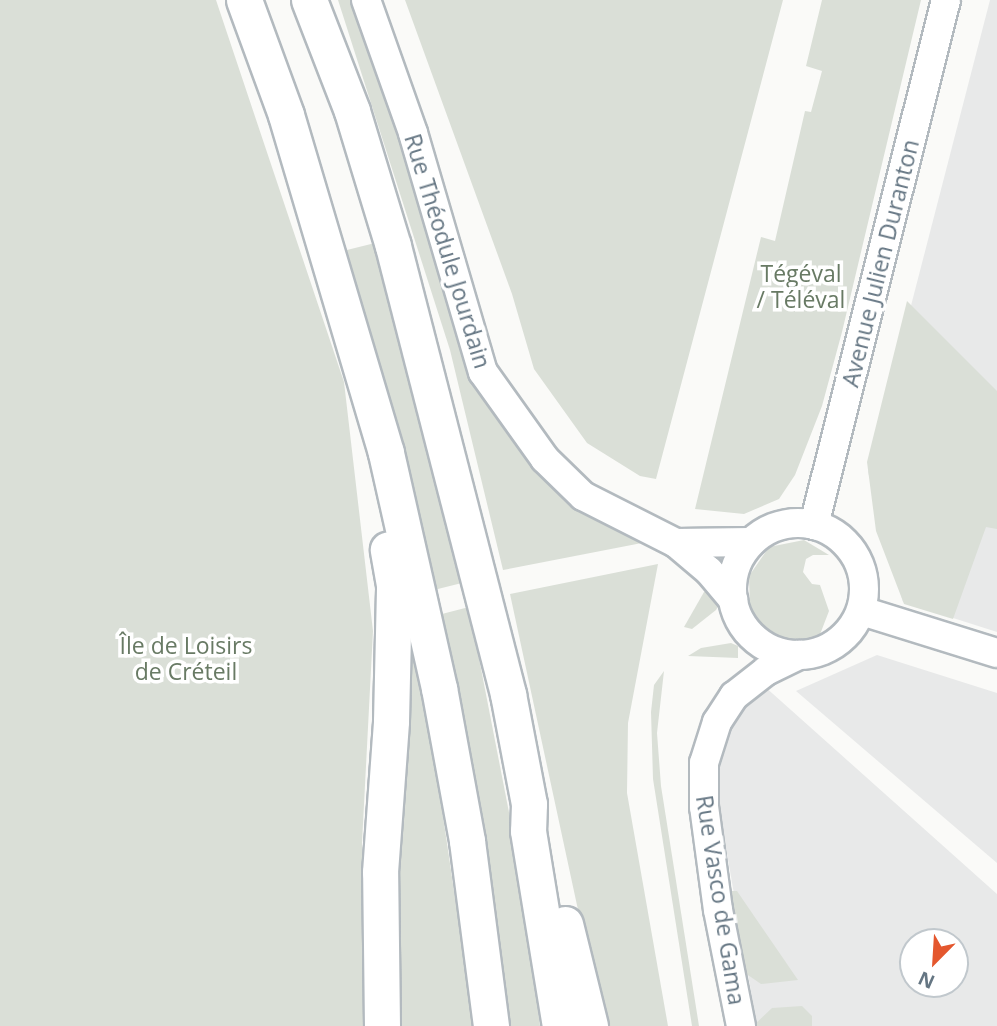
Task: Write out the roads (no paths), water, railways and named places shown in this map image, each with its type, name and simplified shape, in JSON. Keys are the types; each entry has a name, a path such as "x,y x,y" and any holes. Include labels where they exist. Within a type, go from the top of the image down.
{"highway":[{"path":"244,0 286,115 370,401 439,688 467,841 491,1026"},
{"path":"309,0 352,111 393,246 508,694 529,804 528,831 560,1026"},
{"path":"370,401 370,450 394,585 391,721 380,873 382,1026"},
{"path":"529,804 543,826 590,1026"}],"main road":[{"name":"Rue Théodule Jourdain","path":"366,0 413,133 483,372 545,459 583,496 676,543 709,571 733,600"},
{"name":"Avenue Julien Duranton","path":"814,525 946,0"},
{"path":"814,525 834,534 855,556 864,586 862,611 839,641 799,655 775,651 748,633 733,600 735,569 751,542 780,526 814,525"},
{"name":"Rue Théodule Jourdain","path":"676,543 751,542"},
{"path":"862,611 997,653"},
{"name":"Rue Vasco de Gama","path":"739,1014 718,910 702,782 708,744 734,696 748,633"},
{"name":"Rue Vasco de Gama","path":"734,696 766,671 799,655"}],"park label":[{"name":"Tégéval / Téléval","path":"801,286"},
{"name":"Île de Loisirs de Créteil","path":"186,658"}]}
